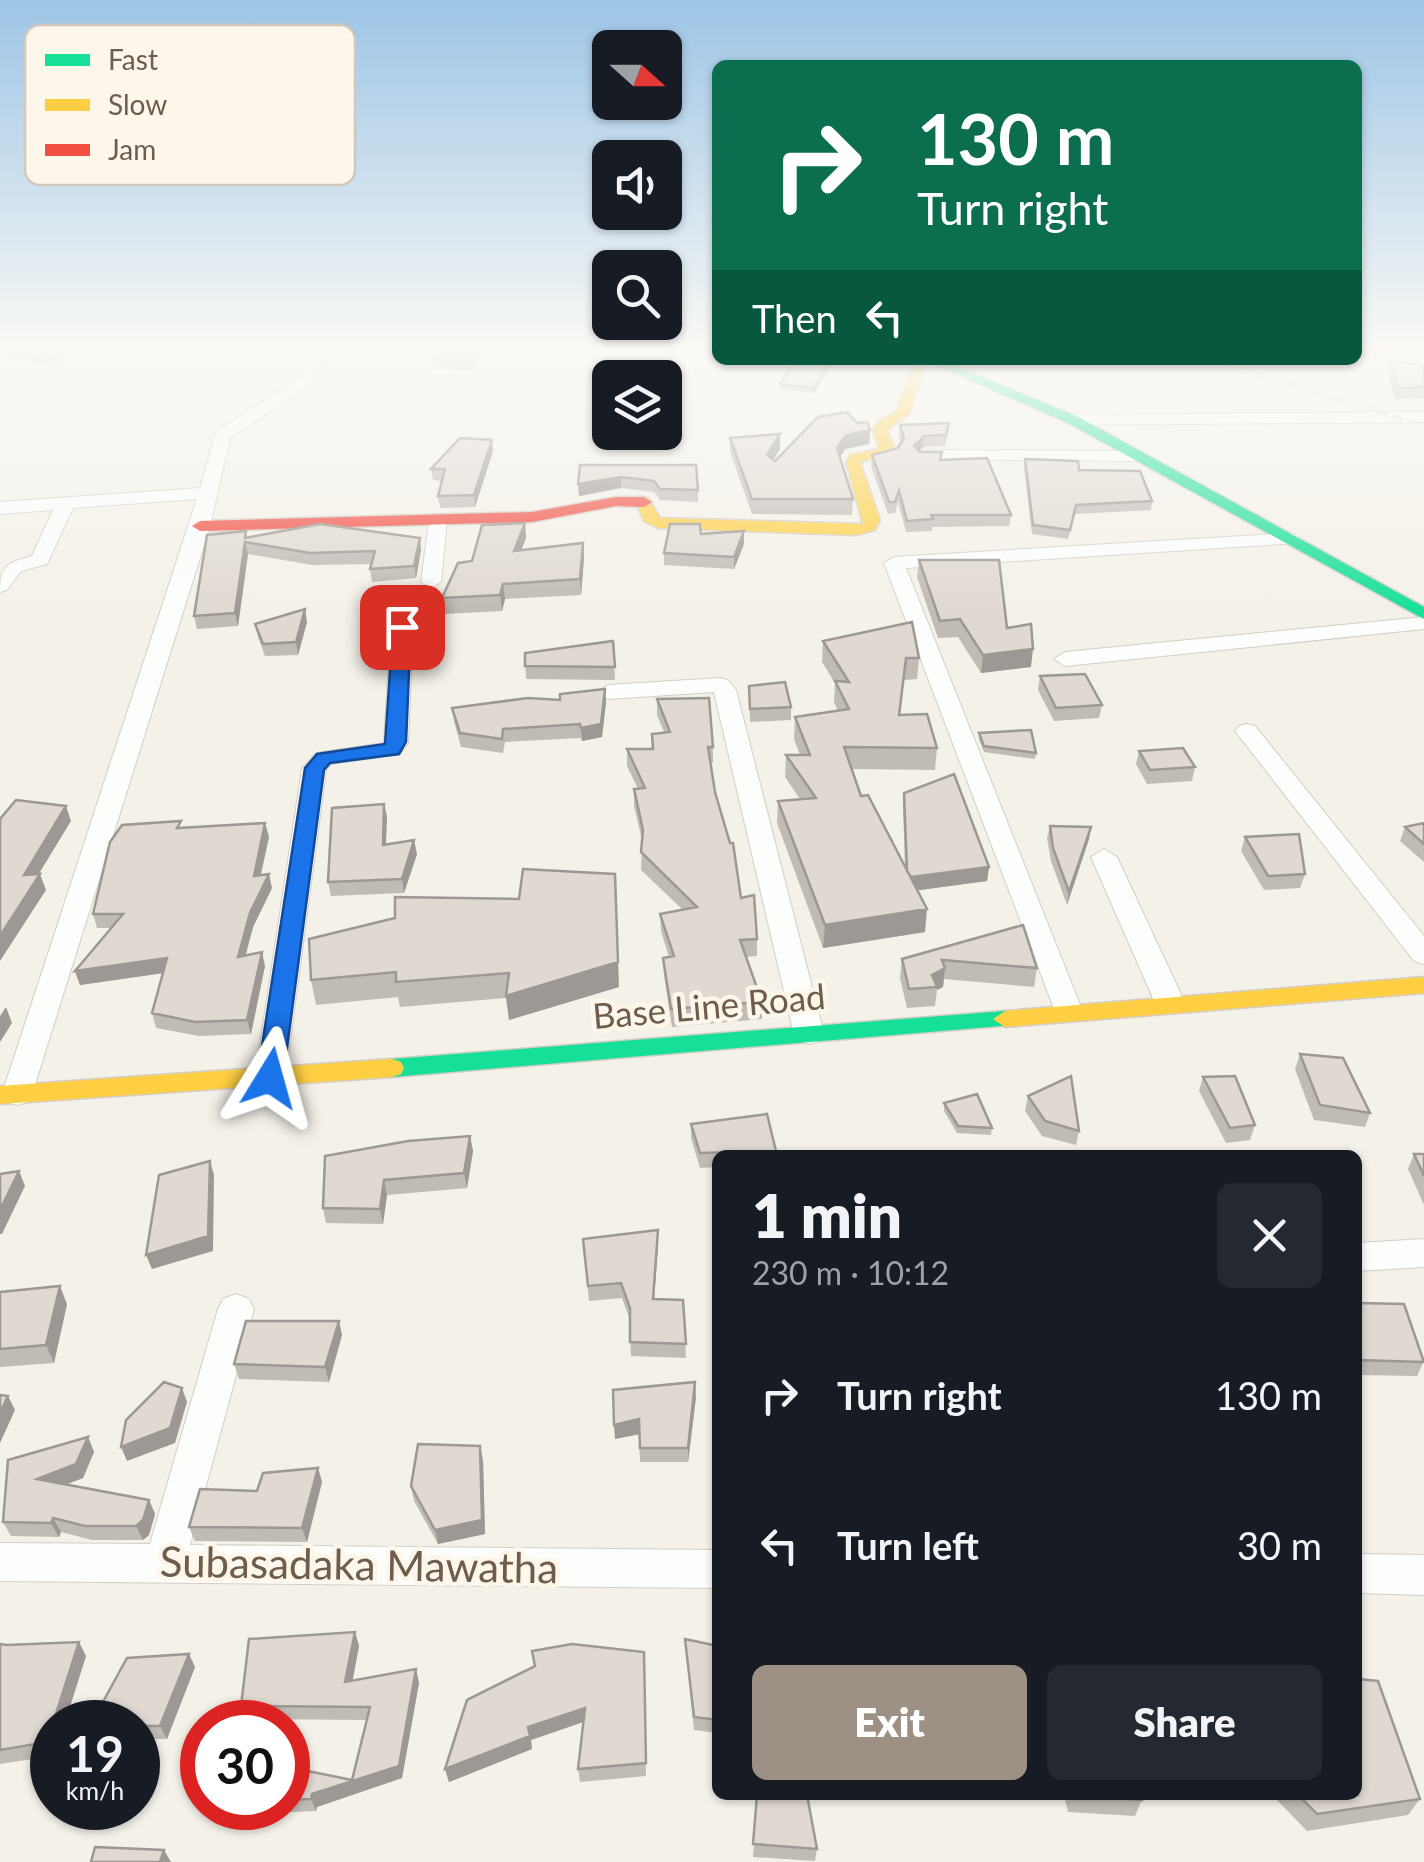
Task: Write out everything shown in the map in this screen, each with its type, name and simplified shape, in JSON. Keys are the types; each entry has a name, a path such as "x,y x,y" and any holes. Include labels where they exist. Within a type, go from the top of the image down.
{"main road":[{"path":"200,526 567,514 590,504 632,500 644,502 652,521 658,523 856,530 869,527 872,520 852,462 884,452 887,448 883,439"},
{"path":"1112,439 1424,614"},
{"path":"1120,439 1424,596"},
{"name":"Base Line Road","path":"8,1095 270,1078 1424,985"}],"street":[{"path":"8,1095 200,526 221,439"},
{"path":"925,455 1138,456"},
{"path":"0,508 208,492"},
{"path":"0,586 14,567 40,560 65,505"},
{"path":"431,582 438,521"},
{"path":"1068,1012 894,563 1290,539"},
{"path":"1066,659 1424,622"},
{"path":"270,1078 314,768 324,758 392,750 396,742 402,627"},
{"path":"608,692 710,685 720,685 725,690 810,1034"},
{"path":"1247,731 1424,955"},
{"path":"1104,857 1172,1004"},
{"path":"1362,1257 1424,1253"},
{"path":"164,1564 236,1310"},
{"name":"Subasadaka Mawatha","path":"0,1562 712,1568"},
{"path":"1362,1574 1424,1575"}],"building":[{"path":"459,439 492,440 474,495 438,496 445,469 431,469"},
{"path":"730,439 777,439 767,455 775,461 797,439 843,439 837,448 853,499 752,499"},
{"path":"903,439 921,439 914,446 920,452 942,452 940,460 987,458 1011,515 931,515 933,519 907,521 899,491 895,502 889,502 872,455 898,448"},
{"path":"1025,459 1078,461 1079,470 1140,471 1152,501 1076,505 1070,530 1033,525"},
{"path":"580,465 696,465 698,490 660,489 654,481 621,477 578,484"},
{"path":"525,523 514,551 583,543 580,579 503,584 500,595 442,598 458,563 472,561 482,525"},
{"path":"320,524 420,538 414,566 370,569 375,551 310,553 245,542 235,613 194,616 207,535 246,531 245,538"},
{"path":"670,524 700,524 701,534 744,531 734,557 664,553"},
{"path":"919,560 999,560 1007,628 1031,624 1033,649 983,655 960,619 940,621"},
{"path":"305,609 296,642 263,644 255,624"},
{"path":"912,622 919,658 906,658 899,715 927,714 937,748 844,747 861,796 868,795 927,909 825,925 778,801 816,798 786,755 810,755 795,717 849,709 835,681 849,682 823,641"},
{"path":"613,641 615,667 525,666 525,653"},
{"path":"1085,674 1102,705 1056,708 1040,676"},
{"path":"785,682 791,707 750,709 749,686"},
{"path":"605,689 601,724 503,729 502,739 460,733 452,708 528,698 560,700 560,694"},
{"path":"709,698 713,747 708,747 715,792 733,843 741,898 754,895 757,939 740,940 762,1002 671,1009 663,958 674,956 660,914 697,907 641,852 643,830 634,789 645,788 627,749 653,749 652,734 670,732 657,699"},
{"path":"1031,730 1036,753 984,746 979,733"},
{"path":"1183,748 1195,767 1150,770 1139,751"},
{"path":"954,774 989,867 911,877 907,871 904,793"},
{"path":"16,800 66,806 24,875 40,874 0,936 0,819"},
{"path":"384,804 383,845 414,840 402,879 328,882 332,808"},
{"path":"181,821 177,828 265,823 254,876 269,874 250,913 238,957 262,952 247,1020 195,1022 152,1013 167,958 75,971 123,914 93,914 110,842 122,825"},
{"path":"1424,823 1424,844 1405,827"},
{"path":"1050,826 1091,827 1069,892 1053,848"},
{"path":"1299,834 1305,874 1268,876 1245,837"},
{"path":"523,869 615,874 618,962 506,996 509,973 396,982 396,972 311,980 309,939 395,918 395,897 519,899"},
{"path":"1023,925 1037,968 942,960 945,968 932,975 937,987 909,989 902,959"},
{"path":"1300,1054 1343,1058 1370,1113 1320,1105"},
{"path":"1071,1076 1079,1131 1045,1121 1028,1096"},
{"path":"1235,1076 1255,1125 1230,1128 1203,1077"},
{"path":"977,1094 992,1128 958,1126 944,1103"},
{"path":"767,1114 776,1150 700,1153 691,1124"},
{"path":"470,1136 464,1173 384,1180 380,1209 323,1208 325,1156 408,1141"},
{"path":"1414,1154 1424,1154 1424,1176"},
{"path":"210,1161 208,1236 146,1255 159,1175"},
{"path":"19,1171 0,1210 0,1174"},
{"path":"658,1230 653,1299 683,1300 686,1344 630,1342 630,1308 621,1283 588,1286 583,1239"},
{"path":"60,1286 46,1345 0,1349 0,1292"},
{"path":"1362,1303 1404,1304 1424,1362 1362,1360"},
{"path":"246,1321 339,1321 325,1367 234,1364"},
{"path":"164,1382 182,1388 170,1428 121,1447 126,1420"},
{"path":"695,1382 688,1448 640,1448 639,1419 614,1425 613,1390"},
{"path":"0,1395 8,1396 0,1413"},
{"path":"88,1437 76,1464 37,1479 149,1500 143,1520 136,1526 85,1526 53,1518 51,1523 3,1522 8,1460"},
{"path":"418,1444 480,1446 482,1520 435,1530 411,1486"},
{"path":"318,1468 302,1528 189,1527 200,1489 257,1491 263,1473"},
{"path":"355,1632 345,1682 416,1669 399,1766 312,1794 310,1799 310,1771 352,1780 370,1707 310,1707 310,1700 242,1700 249,1639"},
{"path":"685,1639 712,1645 712,1719 694,1717"},
{"path":"79,1642 60,1700 30,1700 30,1745 0,1750 0,1644"},
{"path":"572,1644 644,1652 646,1763 578,1769 585,1708 528,1727 530,1736 445,1769 467,1700 535,1666 532,1651"},
{"path":"189,1654 160,1726 160,1700 104,1700 127,1658"},
{"path":"1362,1679 1378,1681 1420,1799 1317,1814 1303,1800 1362,1800"},
{"path":"757,1800 808,1800 817,1849 753,1844"},
{"path":"95,1847 164,1850 160,1862 91,1862"}],"traffic: fast":[{"path":"1107,439 1424,614"},
{"path":"392,1068 1005,1019"}],"traffic: slow":[{"path":"644,502 652,521 658,523 856,530 869,527 872,520 853,462 855,458 885,452 884,439"},
{"path":"1005,1019 1424,985"},
{"path":"0,1095 392,1068"}],"traffic: jam":[{"path":"200,526 532,517 616,501 644,502"}],"route":[{"path":"270,1078 314,768 324,758 392,750 396,742 402,627"}]}
